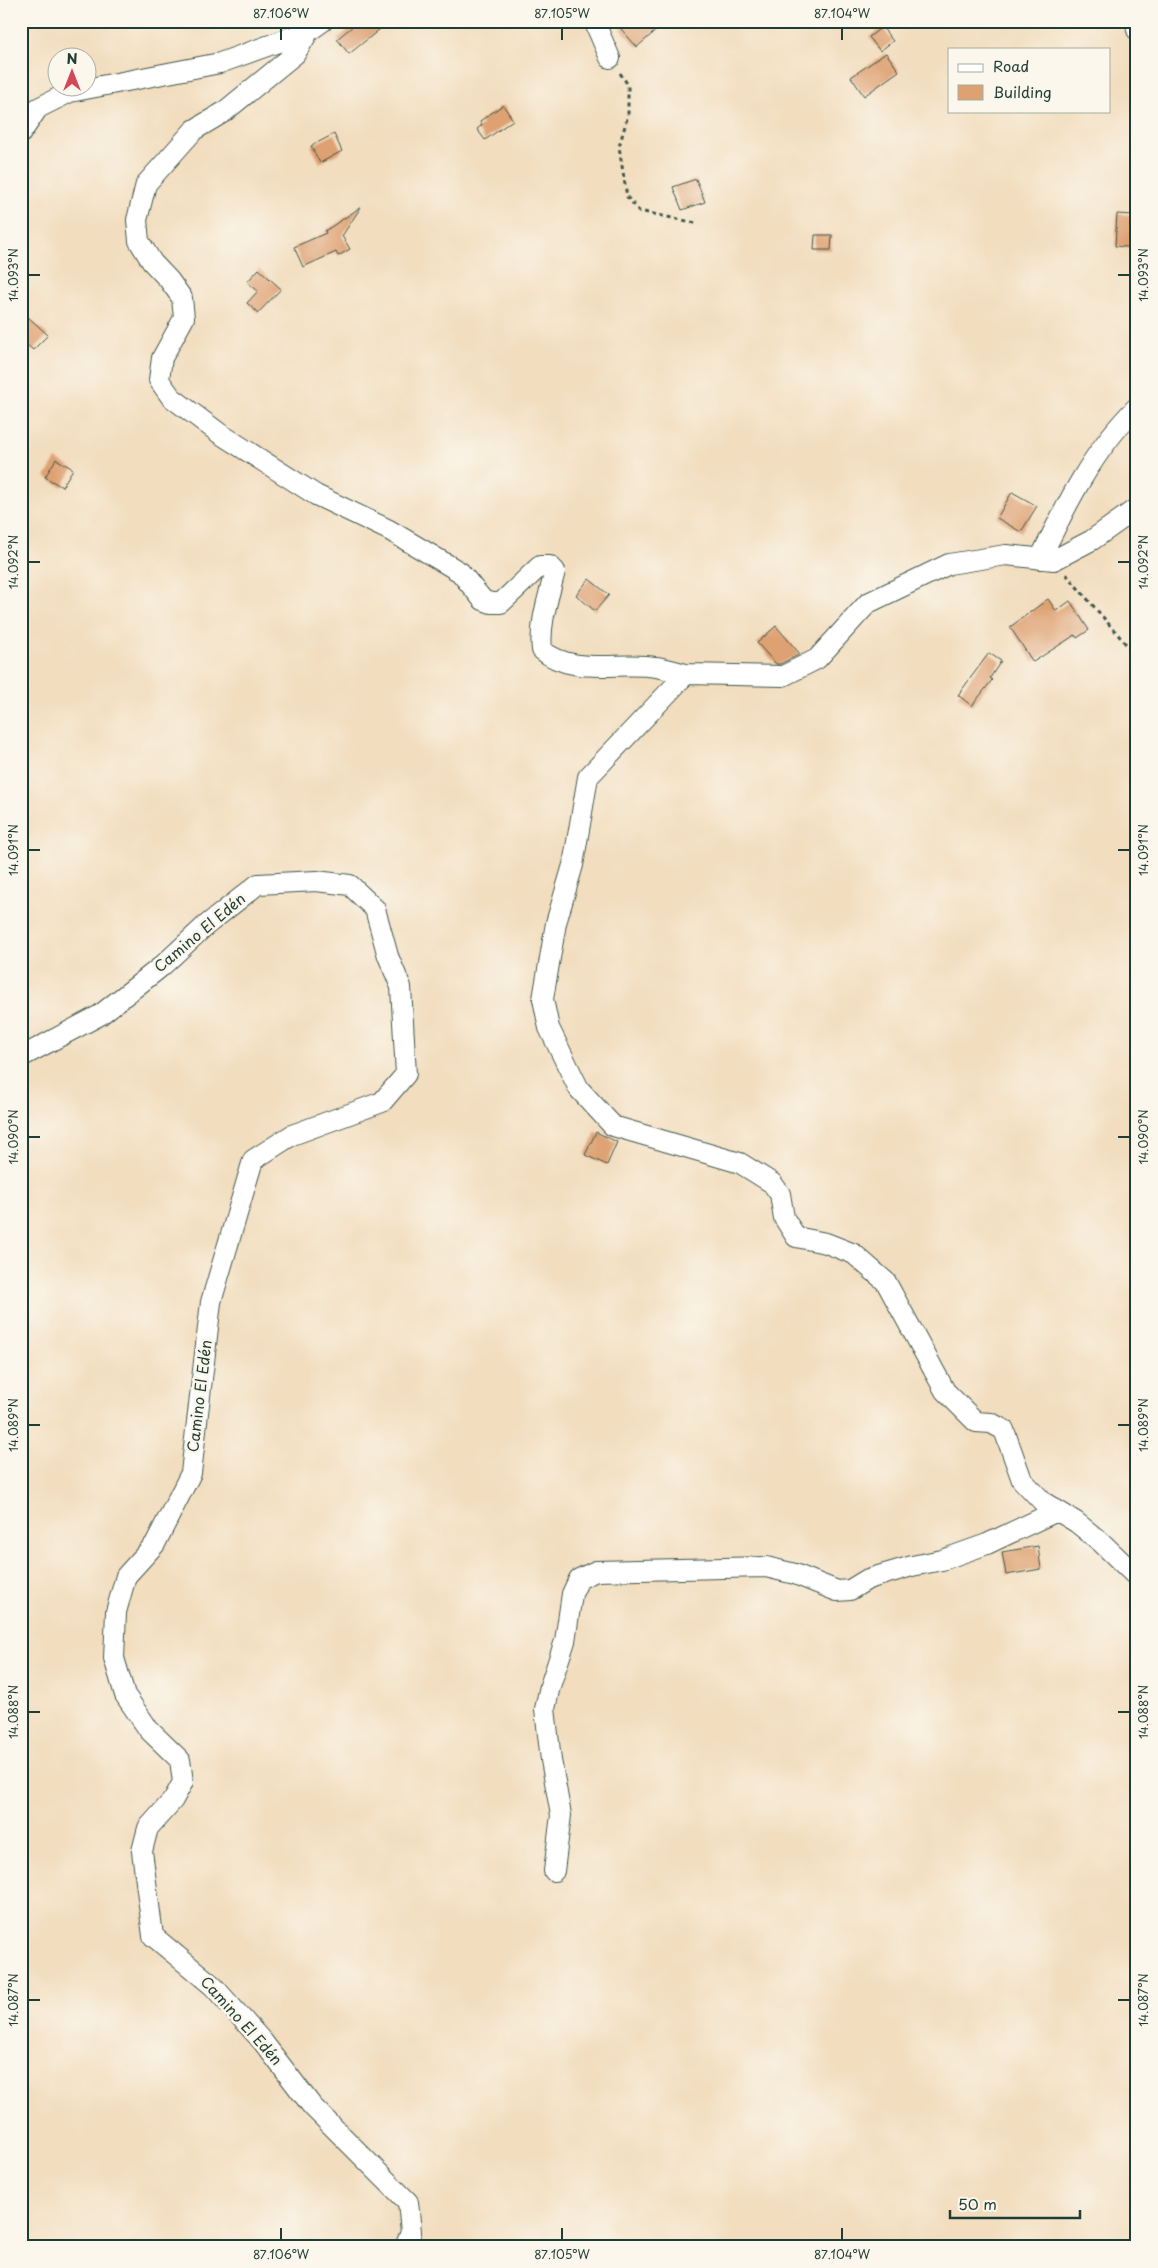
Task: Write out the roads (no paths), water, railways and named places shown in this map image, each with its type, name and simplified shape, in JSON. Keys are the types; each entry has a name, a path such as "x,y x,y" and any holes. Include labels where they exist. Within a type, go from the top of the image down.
{"street":[{"path":"594,21 610,58"},
{"path":"1136,21 1137,30"},
{"path":"21,134 38,108 70,92 220,63 266,48 316,26"},
{"path":"316,26 295,54 224,112 194,130 146,184 137,220 139,241 152,262 169,280 182,298 184,318 162,358 159,380 170,396 218,433 316,495 389,530 460,572 483,600 491,603 501,603 540,566 550,566 555,571 545,612 541,640 542,650 552,659 573,664 655,666 686,674 783,676 817,659 868,603 949,564 1006,555 1047,560 1092,540 1137,508"},
{"path":"1047,560 1078,482 1122,421 1137,407"},
{"path":"686,674 588,777 573,865 556,923 544,998 549,1028 579,1089 613,1126 740,1163 772,1182 780,1194 784,1218 796,1237 826,1243 854,1254 886,1282 945,1391 976,1422 991,1423 1004,1430 1022,1480 1043,1502 1076,1522 1102,1543 1137,1577"},
{"name":"Camino El Edén","path":"21,1057 100,1015 162,966 204,927 258,884 316,881 350,885 375,908 388,956 401,987 406,1074 382,1102 292,1134 253,1160 211,1302 191,1473 154,1544 126,1576 116,1612 114,1658 125,1695 149,1730 180,1760 183,1782 173,1800 148,1828 142,1851 153,1936 213,1986 263,2042 312,2106 408,2202 411,2232 404,2247"},
{"path":"554,1871 561,1815 551,1760 545,1709 550,1686 565,1641 572,1594 579,1579 596,1571 766,1567 795,1574 837,1591 850,1590 868,1579 912,1566 942,1560 978,1547 1057,1511"}]}
